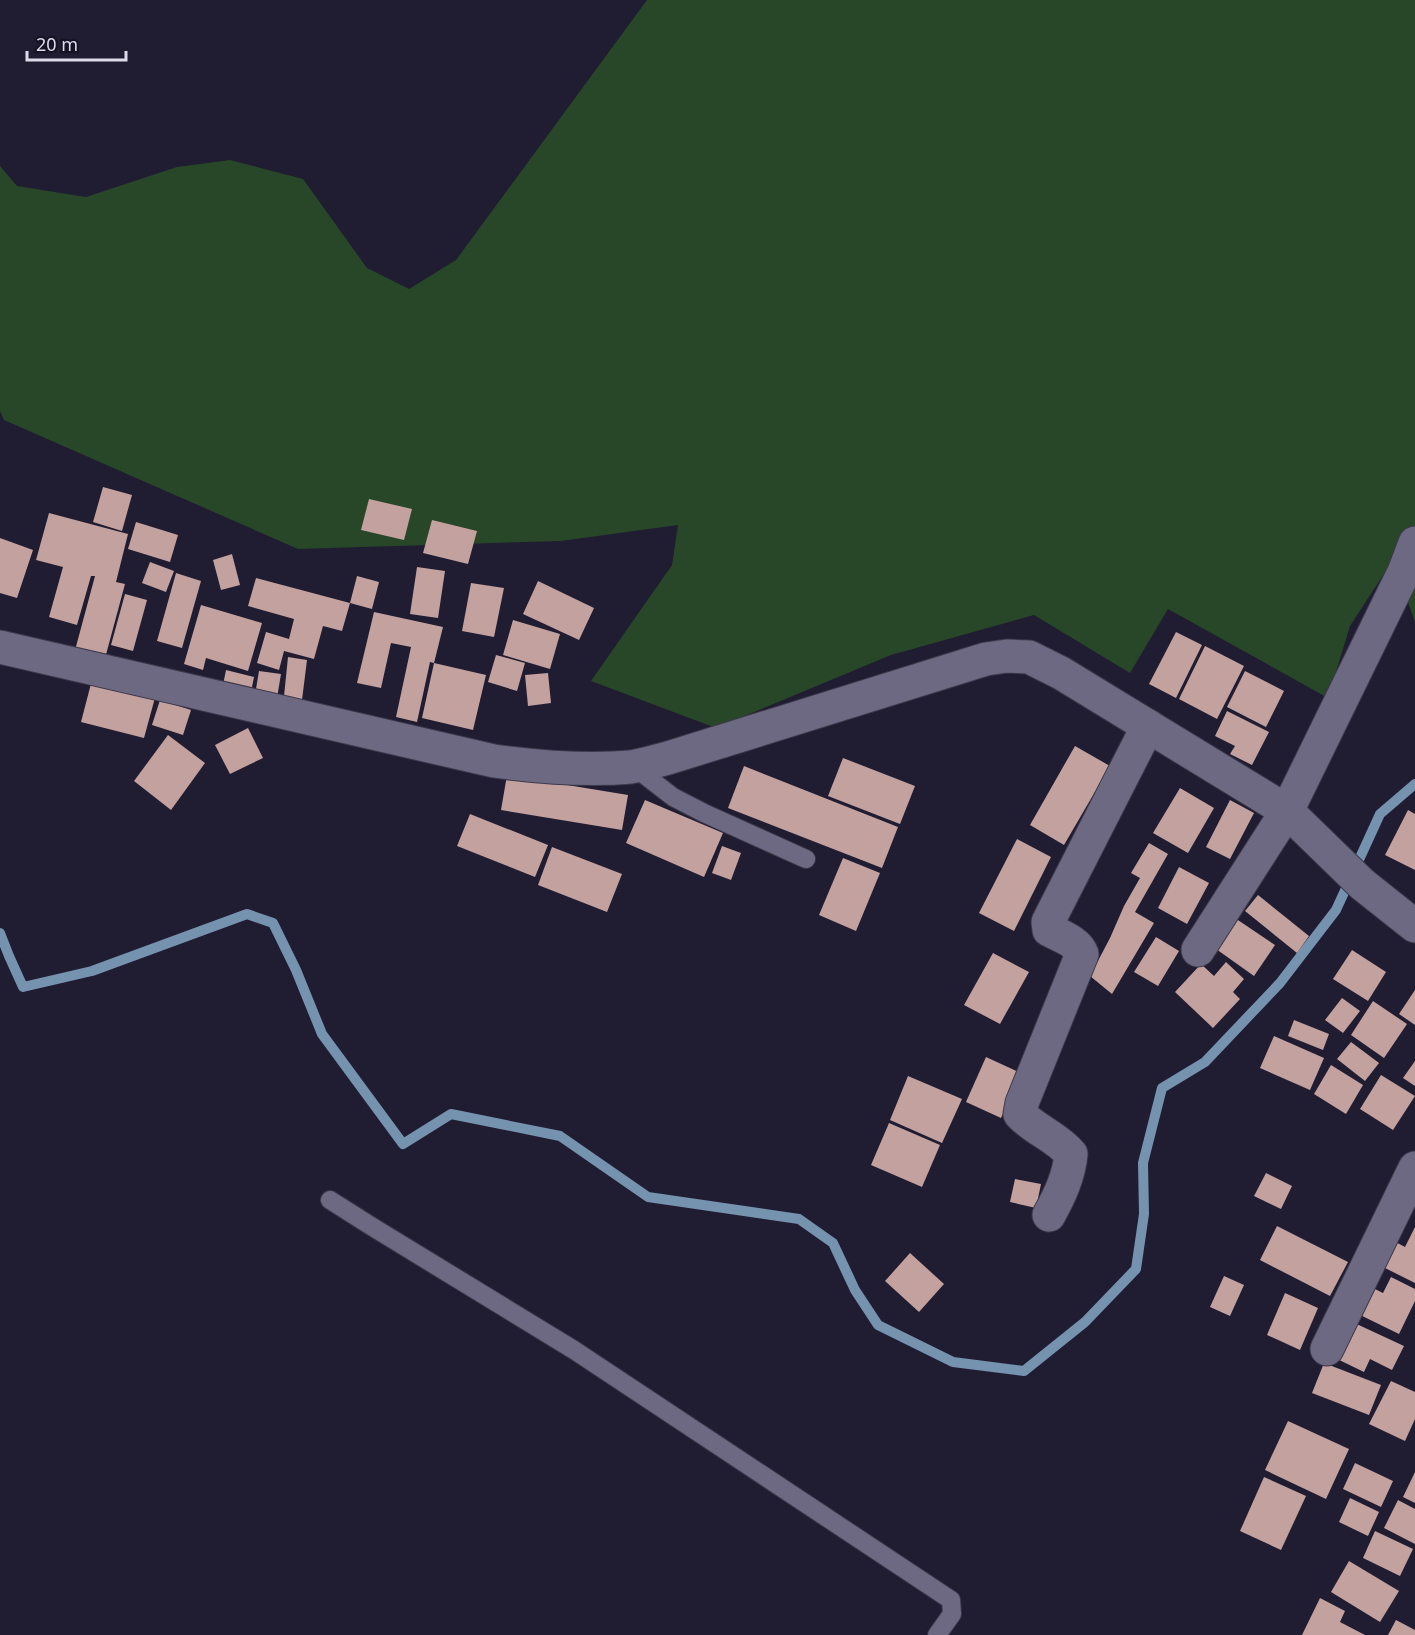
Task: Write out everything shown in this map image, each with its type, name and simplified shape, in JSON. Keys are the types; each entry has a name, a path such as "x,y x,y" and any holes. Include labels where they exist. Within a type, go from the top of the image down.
{"street":[{"path":"1198,950 1287,811 1404,572 1415,543"},
{"path":"0,647 495,761 538,767 590,768 633,766 668,758 986,659 1007,656 1029,657 1061,673 1287,811 1362,884 1415,926"},
{"path":"1049,1215 1059,1197 1069,1170 1071,1154 1059,1142 1020,1114 1022,1103 1082,954 1076,945 1049,930 1048,922 1148,726"},
{"path":"1327,1349 1415,1168"}],"lane":[{"path":"633,766 673,797 806,859"},
{"path":"330,1200 574,1350 951,1600 952,1614 937,1635"}],"green space":[{"path":"647,0 1415,0 1415,622 1393,560 1350,626 1328,698 1168,609 1130,673 1034,615 891,655 716,728 591,681 672,565 678,525 561,541 298,549 4,420 0,411 0,166 17,186 86,197 177,167 230,160 303,179 367,268 409,289 456,260"}],"building":[{"path":"103,487 132,495 122,531 93,522"},
{"path":"369,499 412,509 404,540 361,530"},
{"path":"49,513 128,534 116,582 125,584 104,662 74,654 95,576 91,576 77,625 49,617 63,567 36,560"},
{"path":"432,520 477,531 468,564 423,553"},
{"path":"136,522 178,535 170,562 128,549"},
{"path":"0,538 33,550 17,598 0,593"},
{"path":"232,554 240,585 221,590 213,560"},
{"path":"150,562 174,571 166,592 142,583"},
{"path":"417,567 445,571 438,618 410,614"},
{"path":"176,573 201,581 182,648 157,641"},
{"path":"357,576 379,582 372,609 350,603"},
{"path":"256,578 350,603 342,631 323,626 314,659 284,651 279,670 257,663 266,632 289,639 294,619 248,606"},
{"path":"538,581 594,608 579,640 523,614"},
{"path":"471,583 504,588 494,637 462,631"},
{"path":"125,594 147,600 133,651 111,645"},
{"path":"201,605 262,623 248,671 206,658 203,670 184,664"},
{"path":"374,612 443,627 434,663 430,662 417,722 396,717 411,647 391,643 381,688 357,683"},
{"path":"513,620 560,634 550,669 503,655"},
{"path":"1176,632 1202,645 1176,698 1149,684"},
{"path":"1205,646 1244,666 1217,719 1179,699"},
{"path":"496,655 525,663 517,691 488,682"},
{"path":"288,657 307,660 301,708 283,706"},
{"path":"434,663 486,675 473,730 422,718"},
{"path":"226,670 254,677 250,697 222,690"},
{"path":"259,671 281,674 276,704 254,701"},
{"path":"1245,671 1284,691 1266,727 1227,707"},
{"path":"548,673 551,703 528,706 525,675"},
{"path":"93,676 156,694 144,738 81,722"},
{"path":"160,700 191,710 183,735 152,725"},
{"path":"1227,711 1269,732 1252,765 1230,754 1235,746 1215,736"},
{"path":"248,728 263,758 230,774 215,745"},
{"path":"168,735 205,763 171,810 134,781"},
{"path":"1075,746 1110,766 1064,845 1030,825"},
{"path":"843,758 915,786 900,824 828,796"},
{"path":"744,766 898,827 882,868 728,808"},
{"path":"507,775 628,795 622,830 501,810"},
{"path":"1180,788 1214,808 1188,853 1153,833"},
{"path":"645,800 723,833 704,877 626,843"},
{"path":"1230,800 1254,813 1230,859 1206,847"},
{"path":"1408,810 1415,814 1415,870 1385,855"},
{"path":"470,814 548,845 535,877 457,846"},
{"path":"1017,839 1051,857 1014,931 979,913"},
{"path":"1149,843 1168,854 1135,912 1154,923 1112,994 1090,976 1140,878 1131,873"},
{"path":"722,846 741,853 731,880 712,873"},
{"path":"552,847 622,874 607,912 538,885"},
{"path":"843,858 880,873 856,931 819,915"},
{"path":"1179,867 1209,883 1187,924 1158,908"},
{"path":"1258,895 1309,936 1297,953 1245,911"},
{"path":"1229,914 1275,945 1254,976 1209,944"},
{"path":"1156,937 1179,951 1158,986 1134,972"},
{"path":"1352,950 1386,972 1368,1001 1333,979"},
{"path":"993,953 1029,972 1000,1024 964,1005"},
{"path":"1226,962 1244,979 1233,992 1240,999 1213,1028 1175,992 1201,964 1214,976"},
{"path":"1415,990 1415,1025 1399,1014"},
{"path":"1342,998 1360,1011 1343,1033 1325,1020"},
{"path":"1373,1001 1407,1024 1384,1058 1351,1035"},
{"path":"1294,1020 1329,1034 1323,1050 1288,1036"},
{"path":"1274,1036 1324,1058 1310,1090 1260,1068"},
{"path":"1351,1042 1379,1063 1365,1081 1337,1059"},
{"path":"986,1057 1021,1073 1001,1118 966,1102"},
{"path":"1415,1061 1415,1086 1403,1078"},
{"path":"1331,1065 1363,1085 1346,1114 1314,1094"},
{"path":"1381,1075 1415,1096 1393,1130 1360,1109"},
{"path":"908,1076 962,1099 942,1143 890,1120"},
{"path":"889,1123 940,1145 922,1187 871,1165"},
{"path":"1266,1173 1292,1186 1281,1209 1254,1196"},
{"path":"1015,1179 1041,1184 1036,1208 1010,1202"},
{"path":"1277,1226 1348,1262 1330,1296 1260,1260"},
{"path":"1415,1227 1415,1283 1375,1263 1388,1238 1405,1247"},
{"path":"910,1253 944,1284 919,1312 885,1281"},
{"path":"1224,1276 1244,1285 1230,1316 1210,1307"},
{"path":"1391,1277 1415,1289 1415,1301 1399,1334 1352,1311 1365,1284 1383,1293"},
{"path":"1285,1293 1318,1308 1300,1350 1267,1335"},
{"path":"1348,1320 1404,1346 1392,1370 1370,1359 1364,1372 1331,1356"},
{"path":"1324,1363 1381,1385 1369,1415 1312,1393"},
{"path":"1391,1381 1415,1392 1415,1419 1405,1441 1369,1424"},
{"path":"1288,1421 1349,1449 1326,1499 1265,1470"},
{"path":"1355,1463 1393,1481 1381,1507 1343,1489"},
{"path":"1415,1472 1415,1503 1403,1497"},
{"path":"1264,1477 1306,1496 1281,1550 1240,1531"},
{"path":"1350,1498 1379,1512 1368,1536 1339,1522"},
{"path":"1398,1500 1415,1509 1415,1544 1384,1528"},
{"path":"1375,1531 1413,1549 1400,1576 1363,1558"},
{"path":"1349,1561 1399,1591 1380,1622 1331,1592"},
{"path":"1320,1598 1345,1611 1340,1622 1365,1635 1302,1635"},
{"path":"1396,1620 1415,1630 1415,1635 1388,1635"}],"waterway":[{"path":"0,933 23,987 92,971 247,914 273,923 296,970 322,1034 403,1144 451,1114 560,1136 648,1197 799,1219 833,1243 855,1290 878,1325 953,1362 1024,1371 1085,1322 1136,1269 1144,1214 1143,1163 1162,1088 1205,1062 1280,983 1336,910 1380,814 1415,784"}]}
